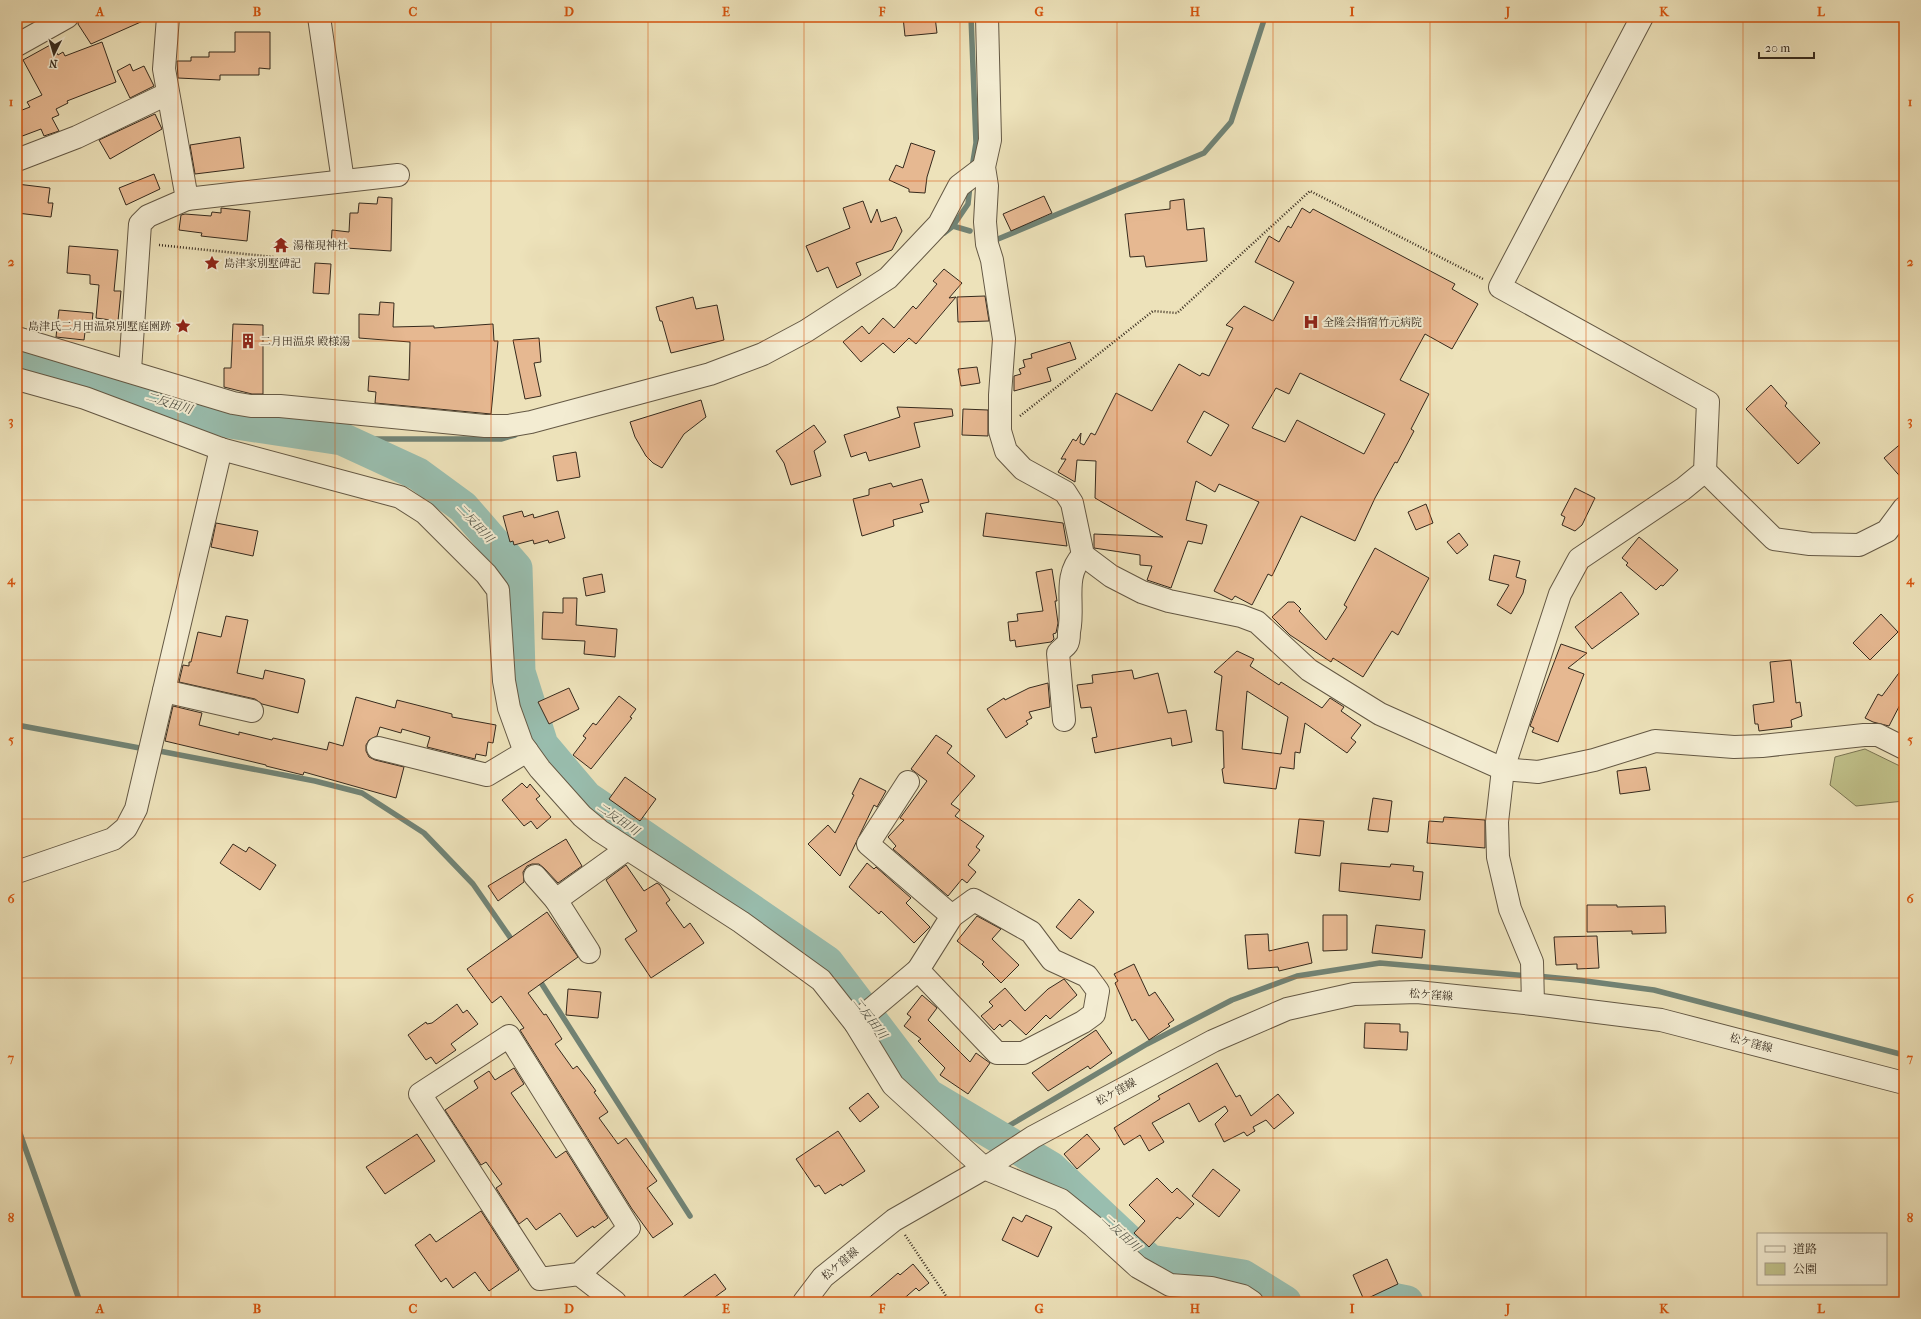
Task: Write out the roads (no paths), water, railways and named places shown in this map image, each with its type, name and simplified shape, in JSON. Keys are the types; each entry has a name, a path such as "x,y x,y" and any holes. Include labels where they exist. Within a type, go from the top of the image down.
{"street":[{"path":"17,45 67,17"},
{"path":"168,17 164,69 167,94 187,199"},
{"path":"319,17 343,181"},
{"path":"987,17 990,140 984,167 987,186 987,244 992,260 1004,339 1000,395 1000,431 1006,451 1022,470 1065,492 1073,508 1083,555 1111,576 1142,592 1168,601 1240,616 1257,622 1309,670 1380,714 1503,769 1538,772 1594,760 1655,741 1734,747 1762,746 1817,739 1878,735 1892,740 1904,748"},
{"path":"1533,996 1532,964 1510,909 1498,857 1497,822 1503,769 1560,594 1579,559 1682,489 1704,470 1708,402 1500,287 1642,17"},
{"path":"17,160 77,137 167,94"},
{"path":"17,338 130,370 233,403 251,406 280,406 485,426 508,426 531,422 710,374 763,354 806,331 888,278 939,224 959,186 984,167"},
{"path":"130,370 140,224 148,216 187,199 398,175"},
{"path":"17,379 85,398 221,448 400,497 425,512 486,574 498,590 504,681 509,708 522,744 540,769 582,816 600,831 660,868 741,922 821,980 855,1023 893,1085 987,1167 1061,1200 1093,1226 1138,1267 1170,1285 1211,1288 1243,1296 1252,1302"},
{"path":"17,872 113,839 126,828 136,809 221,448"},
{"path":"1704,470 1774,540 1810,544 1859,545 1886,531 1904,508"},
{"path":"1064,720 1058,653 1067,644 1071,624 1071,571 1076,562 1083,555"},
{"path":"164,691 252,710"},
{"path":"378,748 487,775 527,751"},
{"path":"908,782 868,844 952,916"},
{"path":"556,900 627,849"},
{"path":"535,876 556,900 589,952"},
{"path":"855,1023 918,970 952,916 974,900 1031,932 1052,960 1087,976 1098,991 1094,1014 1083,1022 1023,1052 997,1053 918,970"},
{"name":"松ケ窪線","path":"804,1302 823,1277 894,1220 987,1167 1033,1137 1213,1041 1287,1009 1354,994 1416,992 1533,996 1661,1020 1904,1083"},
{"path":"579,1274 629,1228 509,1036 420,1094 540,1279 579,1274 614,1302"}],"waterway":[{"path":"971,17 976,143 972,168"},
{"path":"998,239 1204,153 1231,122 1265,17"},
{"path":"953,226 968,204 970,185"},
{"path":"944,233 953,226 970,231"},
{"name":"二反田川","path":"17,355 230,422 342,439 418,474 463,507 516,568 519,672 542,745 586,797 827,962 928,1095 1051,1168 1150,1261 1243,1276 1285,1302"},
{"path":"342,439 501,439 515,435"},
{"path":"17,725 145,749"},
{"path":"154,750 315,781 362,793 424,833 473,884 514,943"},
{"path":"995,1134 1147,1044 1232,1000 1297,976 1380,963 1529,976"},
{"path":"1537,976 1654,990 1904,1055"},
{"path":"538,978 690,1216"},
{"path":"17,1125 80,1302"},
{"name":"二反田川","path":"1383,1302 1392,1299 1407,1302"}],"place":[{"name":"湯権現神社","path":"281,245"},
{"name":"島津家別墅碑記","path":"212,263"},
{"name":"全隆会指宿竹元病院","path":"1311,322"},
{"name":"島津氏二月田温泉別墅庭園跡","path":"183,326"},
{"name":"二月田温泉 殿様湯","path":"248,341"}]}
